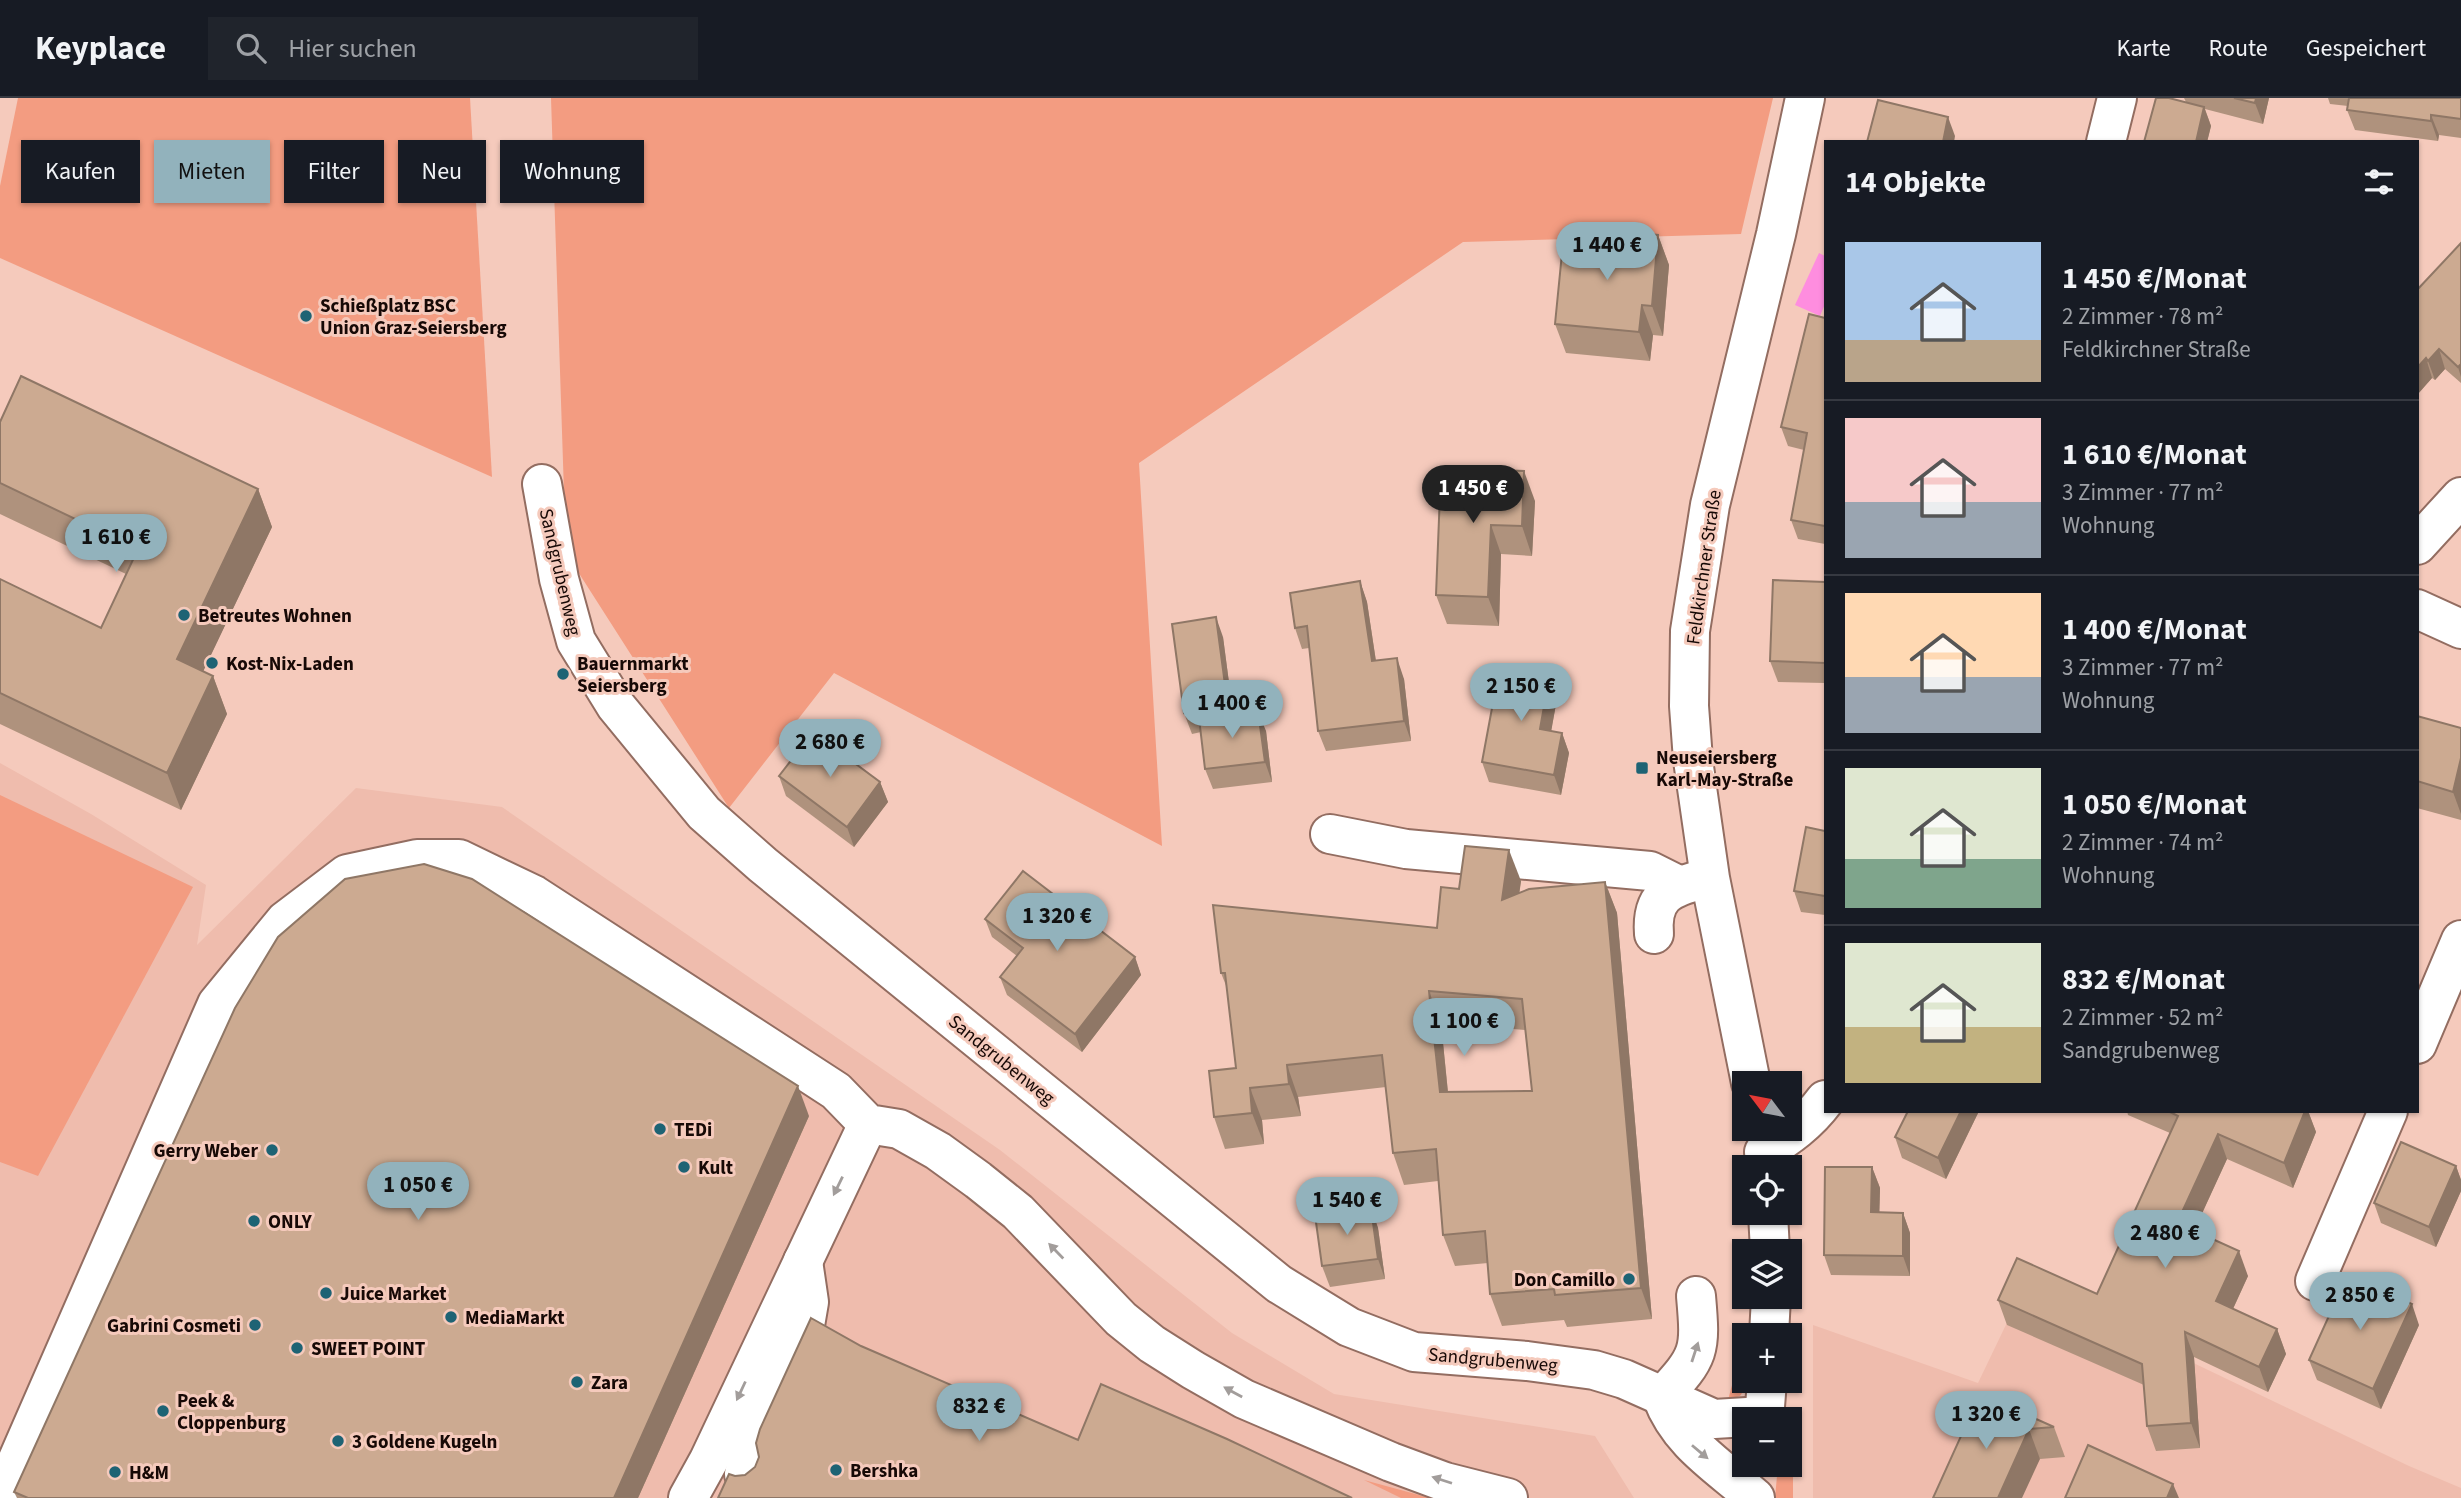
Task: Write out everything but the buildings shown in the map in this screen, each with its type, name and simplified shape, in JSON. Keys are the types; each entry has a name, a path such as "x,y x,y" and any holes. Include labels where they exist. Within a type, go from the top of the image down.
{"street":[{"name":"Feldkirchner Straße","path":"1748,1071 1694,882 1689,706 1690,631 1710,505 1776,234 1805,98"},
{"path":"2106,140 2117,98"},
{"name":"Sandgrubenweg","path":"542,484 559,579 576,641 616,706 704,813 785,883 1279,1284 1349,1327 1414,1352 1527,1361 1594,1370 1624,1379 1714,1419 1765,1405"},
{"path":"2419,543 2461,497"},
{"path":"2419,610 2461,629"},
{"path":"1330,834 1406,849 1650,871 1694,882"},
{"path":"21,1479 217,1004 285,921 347,874 417,859 459,859 534,895 836,1091 868,1124 899,1129 937,1151 1018,1212 1121,1319 1152,1344 1193,1370 1244,1399 1391,1462 1446,1482 1508,1498"},
{"path":"1654,934 1653,916 1668,892 1694,882"},
{"path":"2419,1039 2461,940"},
{"path":"1762,1149 1792,1135 1824,1101"},
{"path":"2315,1281 2387,1113"},
{"path":"688,1498 709,1460 868,1124"},
{"path":"748,1484 744,1474 750,1451 803,1337 809,1302 803,1259"},
{"path":"1696,1296 1698,1346 1690,1367 1662,1397 1669,1417 1684,1438 1755,1498"},
{"path":"1762,1498 1763,1477"}],"shaded area":[{"name":"Schießplatz BSC Union Graz-Seiersberg","path":"18,98 470,98 472,140 398,140 398,203 476,203 492,477 0,258 0,186"},
{"path":"551,98 1773,98 1741,234 1463,242 1139,463 1162,846 834,673 729,808 566,553 554,203 644,203 644,140 552,140"},
{"path":"1819,253 1824,256 1824,306 1820,316 1795,305"},
{"path":"0,763 91,814 206,885 197,945 356,788 502,807 1000,1150 1232,1333 1334,1394 1595,1436 1634,1498 0,1498"},
{"path":"0,795 193,887 38,1176 0,1162"},
{"path":"2026,1283 2409,1466 2461,1488 2461,1498 1813,1498 1813,1325 1978,1383"},
{"path":"1732,1385 1732,1393 1742,1393 1740,1396 1728,1400"},
{"path":"1777,1477 1793,1477 1793,1498 1775,1498"},
{"path":"1364,1480 1430,1498 1401,1498"}],"place":[{"name":"Schießplatz BSC Union Graz-Seiersberg","path":"306,316"},
{"name":"Betreutes Wohnen","path":"184,615"},
{"name":"Kost-Nix-Laden","path":"212,663"},
{"name":"Bauernmarkt Seiersberg","path":"563,674"},
{"name":"Neuseiersberg Karl-May-Straße","path":"1642,768"},
{"name":"TEDi","path":"660,1129"},
{"name":"Gerry Weber","path":"272,1150"},
{"name":"Kult","path":"684,1167"},
{"name":"ONLY","path":"254,1221"},
{"name":"Don Camillo","path":"1629,1279"},
{"name":"Juice Market","path":"326,1293"},
{"name":"MediaMarkt","path":"451,1317"},
{"name":"Gabrini Cosmeti","path":"255,1325"},
{"name":"SWEET POINT","path":"297,1348"},
{"name":"Zara","path":"577,1382"},
{"name":"Peek & Cloppenburg","path":"163,1411"},
{"name":"3 Goldene Kugeln","path":"338,1441"},
{"name":"Bershka","path":"836,1470"},
{"name":"H&M","path":"115,1472"}]}
